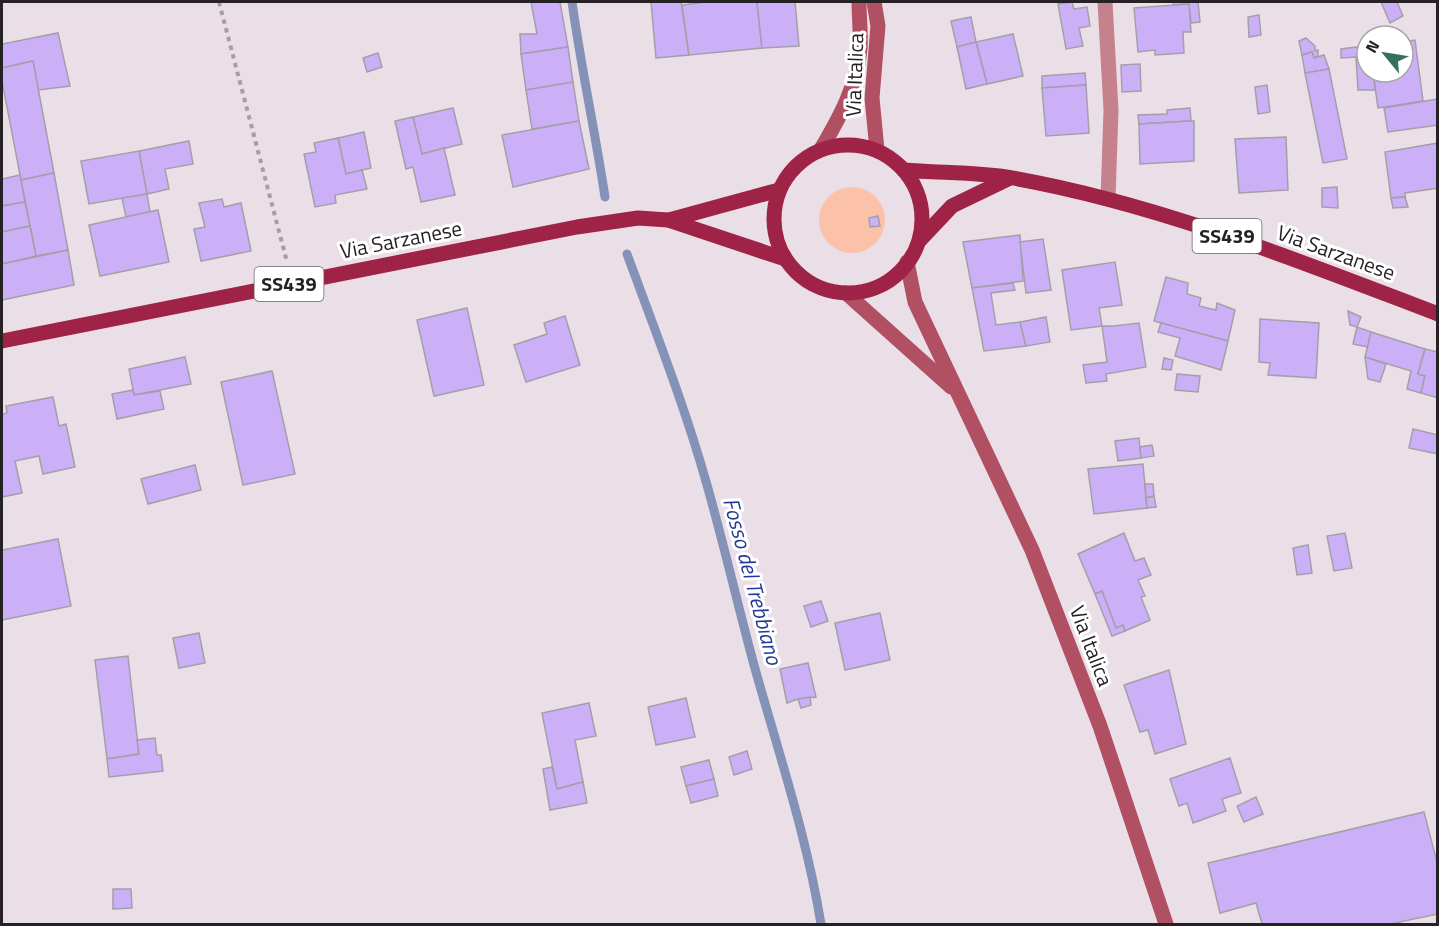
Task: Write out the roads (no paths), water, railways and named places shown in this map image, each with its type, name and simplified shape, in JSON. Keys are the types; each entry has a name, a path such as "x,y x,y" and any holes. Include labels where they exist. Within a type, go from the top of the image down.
{"main road":[{"name":"Via Italica","path":"821,149 844,111 854,78 860,51 859,2"},
{"name":"Via Italica","path":"874,2 878,26 872,98 877,150"},
{"name":"SS439","path":"919,241 922,222 921,204 914,186 904,170 877,150 849,144 821,149 796,165 779,190 774,207 773,225 777,243 785,259 801,277 822,289 846,293 864,292 881,286 896,276 919,241 952,206 1011,177"},
{"name":"SS439","path":"904,170 1011,177"},
{"name":"Via Sarzanese","path":"1011,177 1108,199 1232,237 1437,314"},
{"name":"SS439","path":"668,220 779,190"},
{"name":"Via Sarzanese","path":"2,341 577,227 638,218 668,220"},
{"name":"SS439","path":"668,220 785,259"},
{"name":"Via Italica","path":"907,262 915,302 1036,561 1100,726 1166,924"},
{"name":"Via Italica","path":"846,293 956,391"}],"street":[{"path":"1105,2 1111,110 1108,199"}],"waterway":[{"name":"Fosso del Trebbiano","path":"572,2 605,197"},
{"name":"Fosso del Trebbiano","path":"627,254 679,398 707,485 754,665 800,826 821,924"}]}
